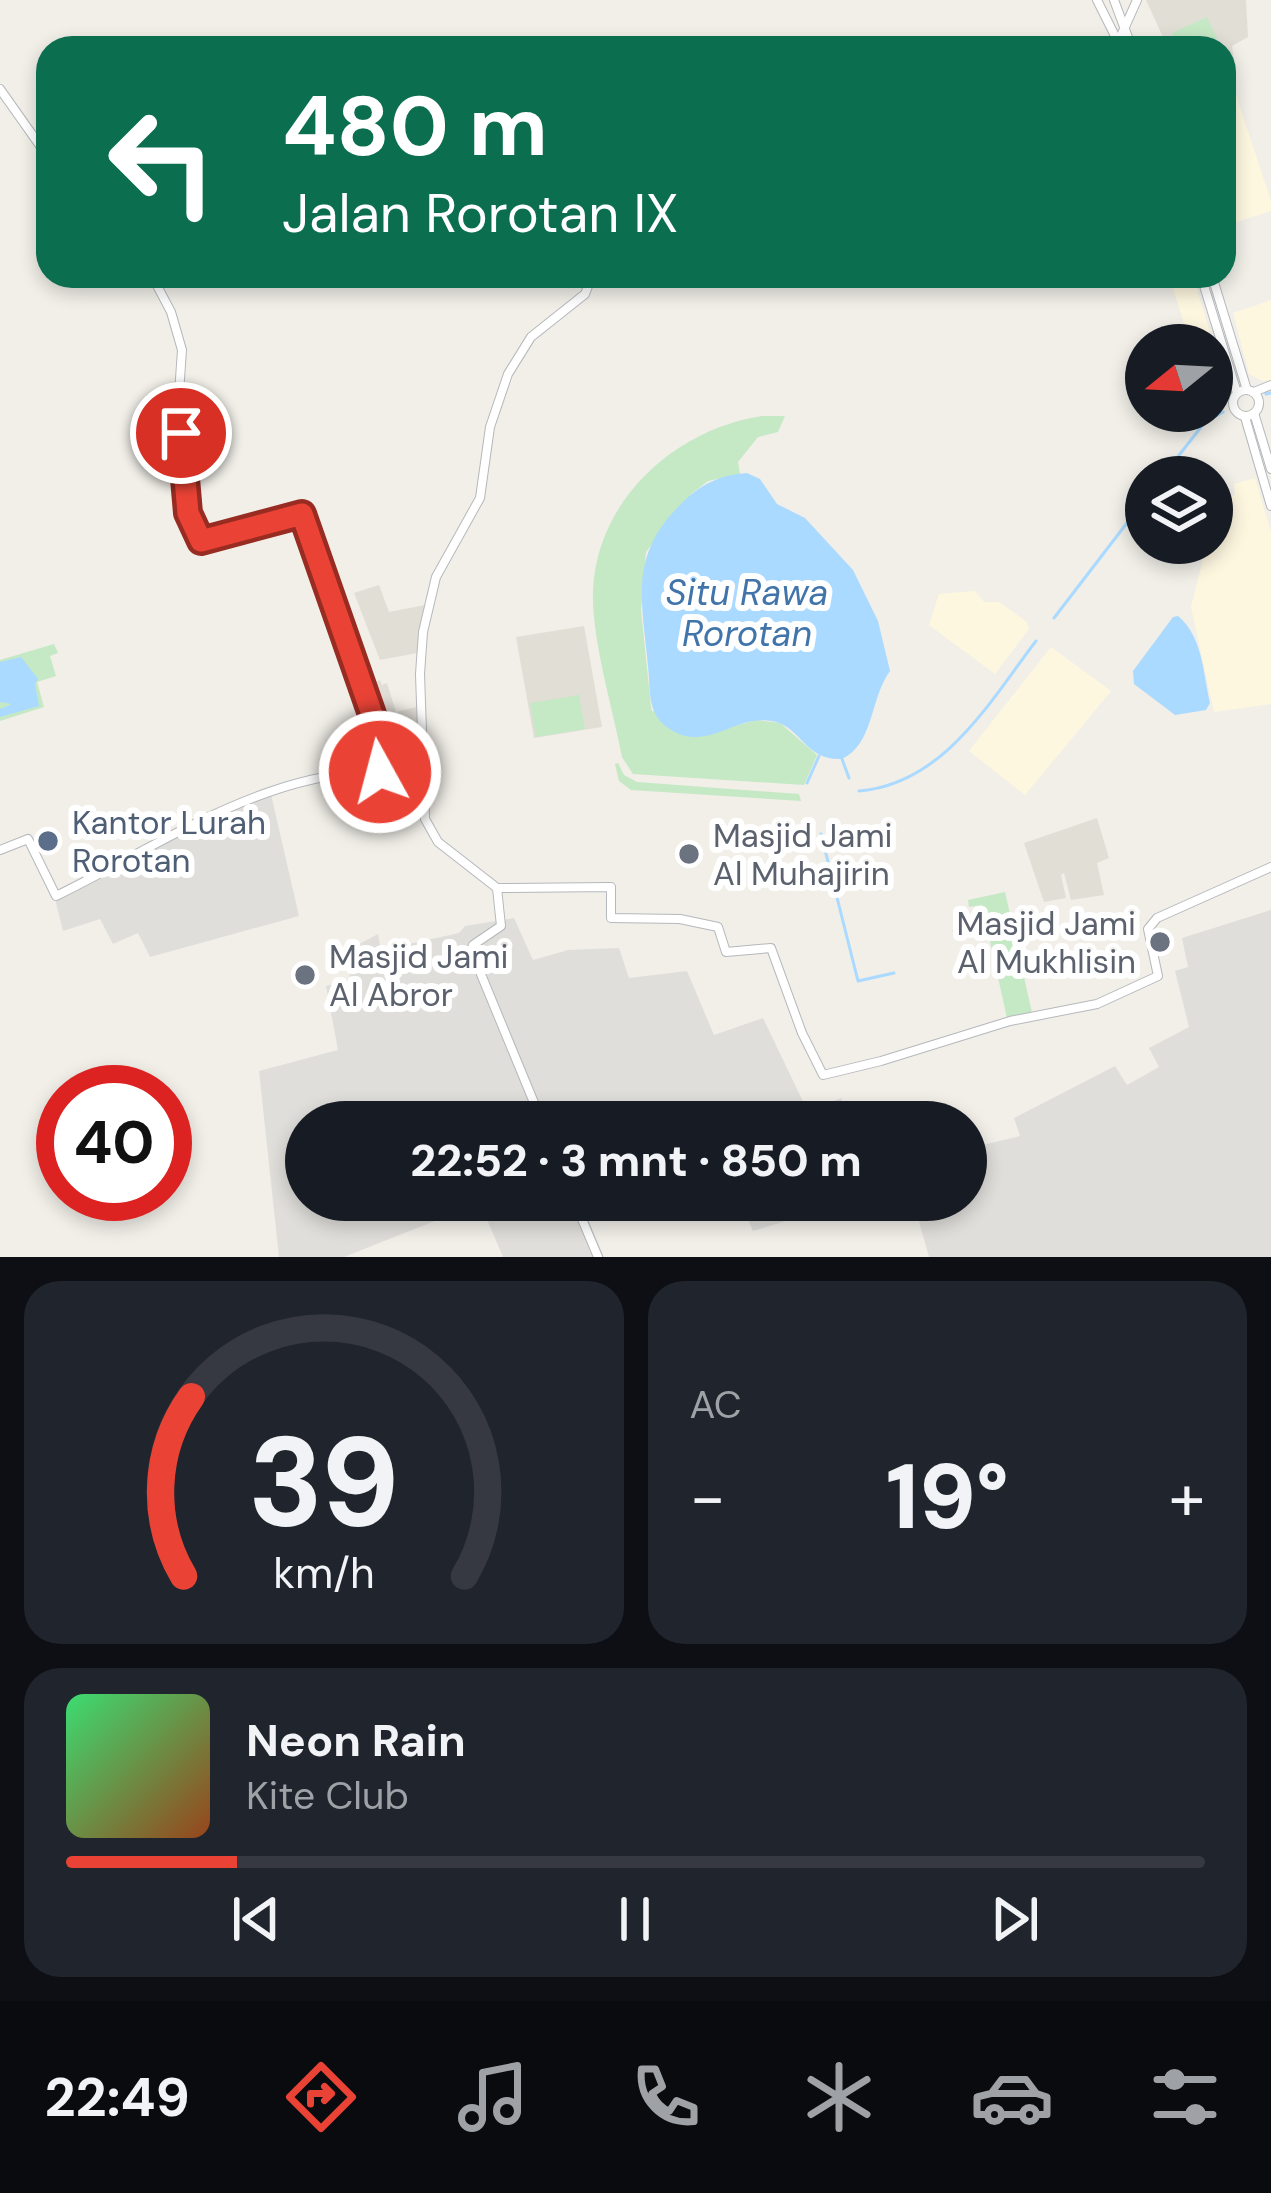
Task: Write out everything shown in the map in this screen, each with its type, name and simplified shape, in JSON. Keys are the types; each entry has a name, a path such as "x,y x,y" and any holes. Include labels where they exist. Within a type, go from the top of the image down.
{"street":[{"path":"1097,0 1120,36"},
{"path":"1114,0 1125,36"},
{"path":"1125,29 1137,0"},
{"path":"0,89 36,140"},
{"path":"158,288 182,350 178,393 185,452 182,471 196,535 201,541 302,514 374,720 386,771"},
{"path":"588,288 537,329 517,356 495,408 480,499 429,598 420,663 424,815 432,835 497,888 610,887 611,918 688,920 718,927 725,952 771,948 820,1075 1010,1021 1097,1004 1156,977 1150,924 1271,867"},
{"path":"1206,288 1245,392"},
{"path":"1215,288 1271,469"},
{"path":"1245,392 1268,394"},
{"path":"1245,392 1233,409 1252,416"},
{"path":"1268,394 1252,416 1271,506"},
{"path":"0,850 28,839 56,896 257,796 334,772 424,775"},
{"path":"497,888 501,926 471,946 533,1101"},
{"path":"583,1221 598,1257"}],"shaded area":[{"path":"1146,0 1246,0 1248,37 1236,44 1236,36 1162,36"},
{"path":"1236,95 1271,201 1271,211 1236,222"},
{"path":"1173,288 1197,288 1207,324 1184,324"},
{"path":"1271,300 1271,380 1263,381 1249,374 1233,313"},
{"path":"1255,478 1271,532 1271,704 1214,712 1191,607 1202,564 1233,564 1234,484"},
{"path":"379,585 389,612 425,605 417,653 380,660 354,593"},
{"path":"975,591 984,602 999,602 1027,622 1029,629 995,674 929,625 939,594"},
{"path":"584,626 602,727 534,738 516,637"},
{"path":"1051,647 1111,691 1025,795 969,751"},
{"path":"380,680 382,685 387,683 396,712 416,707 420,770 387,768 364,686"},
{"path":"270,790 299,916 150,957 138,933 113,944 100,919 63,931 54,895"},
{"path":"1097,818 1109,858 1097,863 1104,895 1071,900 1064,873 1066,898 1044,902 1024,843"},
{"path":"1271,910 1271,1257 929,1257 919,1221 987,1221 987,1144 1020,1136 1014,1118 1115,1066 1127,1085 1159,1067 1149,1048 1189,1027 1175,971 1188,967 1182,938"},
{"path":"514,918 533,960 568,950 619,948 629,978 687,971 714,1035 763,1018 803,1101 285,1101 285,1221 435,1221 344,1257 279,1257 259,1071 338,1050 326,986 350,979 348,950 378,934 381,950 459,933 465,926"},
{"path":"488,1221 589,1221 604,1257 503,1257"},
{"path":"748,1221 786,1221 753,1231"}],"green space":[{"path":"1207,17 1216,36 1173,36"},
{"path":"785,416 778,432 758,437 738,462 740,474 708,481 691,494 646,552 641,610 651,707 652,711 738,725 757,720 780,723 817,755 804,785 633,774 622,757 593,609 598,557 609,526 626,498 672,453 730,423"},
{"path":"54,644 58,653 50,656 56,676 37,682 44,707 0,721 0,660"},
{"path":"579,695 585,729 536,737 530,703"},
{"path":"618,763 624,775 637,782 799,794 801,801 631,790 619,781"},
{"path":"1005,892 1032,1013 1007,1018 982,905 969,907 968,900"}],"water":[{"name":"Situ Rawa Rorotan","path":"747,473 760,479 777,504 805,518 853,570 878,621 890,671 860,743 842,759 819,754 789,729 771,721 686,736 664,725 654,711 642,599 642,579 653,541 696,491 720,478"},
{"path":"1178,616 1193,634 1210,703 1206,710 1175,715 1134,684 1133,671"},
{"path":"21,657 38,679 39,706 0,717 0,709 12,704 0,702 0,662"}],"waterway":[{"path":"1266,394 1271,393"},
{"path":"1178,456 1197,432"},
{"path":"1054,618 1125,526"},
{"path":"859,791 889,785 940,756 982,713 1036,641"},
{"path":"807,783 819,756"},
{"path":"842,759 849,778"},
{"path":"821,834 858,981 894,973"}],"place":[{"name":"Kantor Lurah Rorotan","path":"48,841"},
{"name":"Masjid Jami Al Muhajirin","path":"689,854"},
{"name":"Masjid Jami Al Mukhlisin","path":"1160,942"},
{"name":"Masjid Jami Al Abror","path":"305,975"}],"route":[{"path":"181,433 188,513 201,541 302,514 374,720 386,771 380,772"}]}
